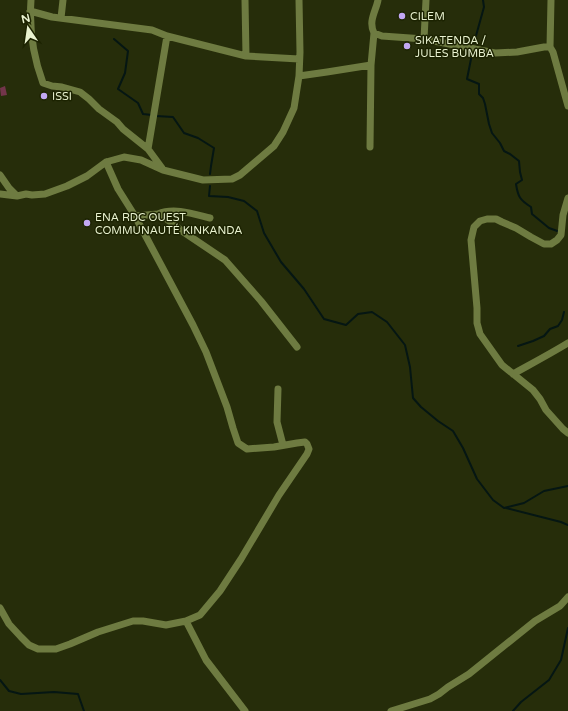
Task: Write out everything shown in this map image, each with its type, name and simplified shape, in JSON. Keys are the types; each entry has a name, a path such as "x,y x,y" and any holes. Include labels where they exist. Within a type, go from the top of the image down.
{"street":[{"path":"31,0 30,11 33,51 43,83 80,92 148,150 163,170"},
{"path":"61,18 63,0"},
{"path":"245,0 246,56"},
{"path":"0,194 17,196 26,194 46,194 88,176 106,162 116,158 141,160 163,170 203,180 232,178 240,175 274,146 283,132 294,108 299,76 300,0"},
{"path":"370,147 371,65 374,33 372,29 372,21 378,0"},
{"path":"424,39 426,0"},
{"path":"551,0 550,47 564,80 568,106"},
{"path":"30,11 52,17 152,30 167,36 246,56 299,59"},
{"path":"374,33 382,36 424,39 479,49 495,54 550,47"},
{"path":"148,150 167,36"},
{"path":"299,76 371,65"},
{"path":"0,608 10,624 21,637 29,645 38,649 56,649 98,632 133,621 143,620 166,625 186,621 200,615 220,591 307,454 308,444 305,442 274,447 247,449 238,443 227,407 206,352 193,324 135,216 118,189 106,162"},
{"path":"0,175 17,196"},
{"path":"568,198 563,215 561,235 551,244 544,244 516,228 496,219 480,221 474,227 471,240 477,323 480,334 502,365 534,390 546,410 568,433"},
{"path":"135,216 176,211 190,212 210,218"},
{"path":"158,214 225,260 297,347"},
{"path":"513,374 568,343"},
{"path":"278,389 277,422 283,445"},
{"path":"391,711 430,699 439,694 469,674 535,621 560,606 568,597"},
{"path":"186,621 206,660 245,711"}],"building":[{"path":"5,86 7,95 1,96 0,88"}],"waterway":[{"path":"474,43 484,7 483,0"},
{"path":"114,39 128,51 125,73 118,89 138,103 143,114 152,115"},
{"path":"472,54 467,79 479,84 479,94 483,98 492,133 504,151 519,161 522,180 516,184 519,195 522,200 531,207 532,214 549,228 560,232"},
{"path":"156,116 173,117 184,133 198,138 214,148 210,174"},
{"path":"210,186 209,196 228,197 244,201 257,211 264,233 281,262 304,289 324,319 346,325 358,314 372,312 387,322 405,345 410,367 413,398 421,407 453,431 463,448 477,479 493,500 504,508 524,503 544,491 568,486"},
{"path":"518,346 544,336 550,329 558,326 562,320 564,312"},
{"path":"506,508 568,525"},
{"path":"513,711 521,702 549,680 561,660 568,628"},
{"path":"0,680 9,691 21,694 54,692 78,694 84,711"}],"place":[{"name":"CILEM","path":"402,16"},
{"name":"SIKATENDA / JULES BUMBA","path":"407,46"},
{"name":"ISSI","path":"44,96"},
{"name":"ENA RDC OUEST COMMUNAUTÉ KINKANDA","path":"87,223"}]}
